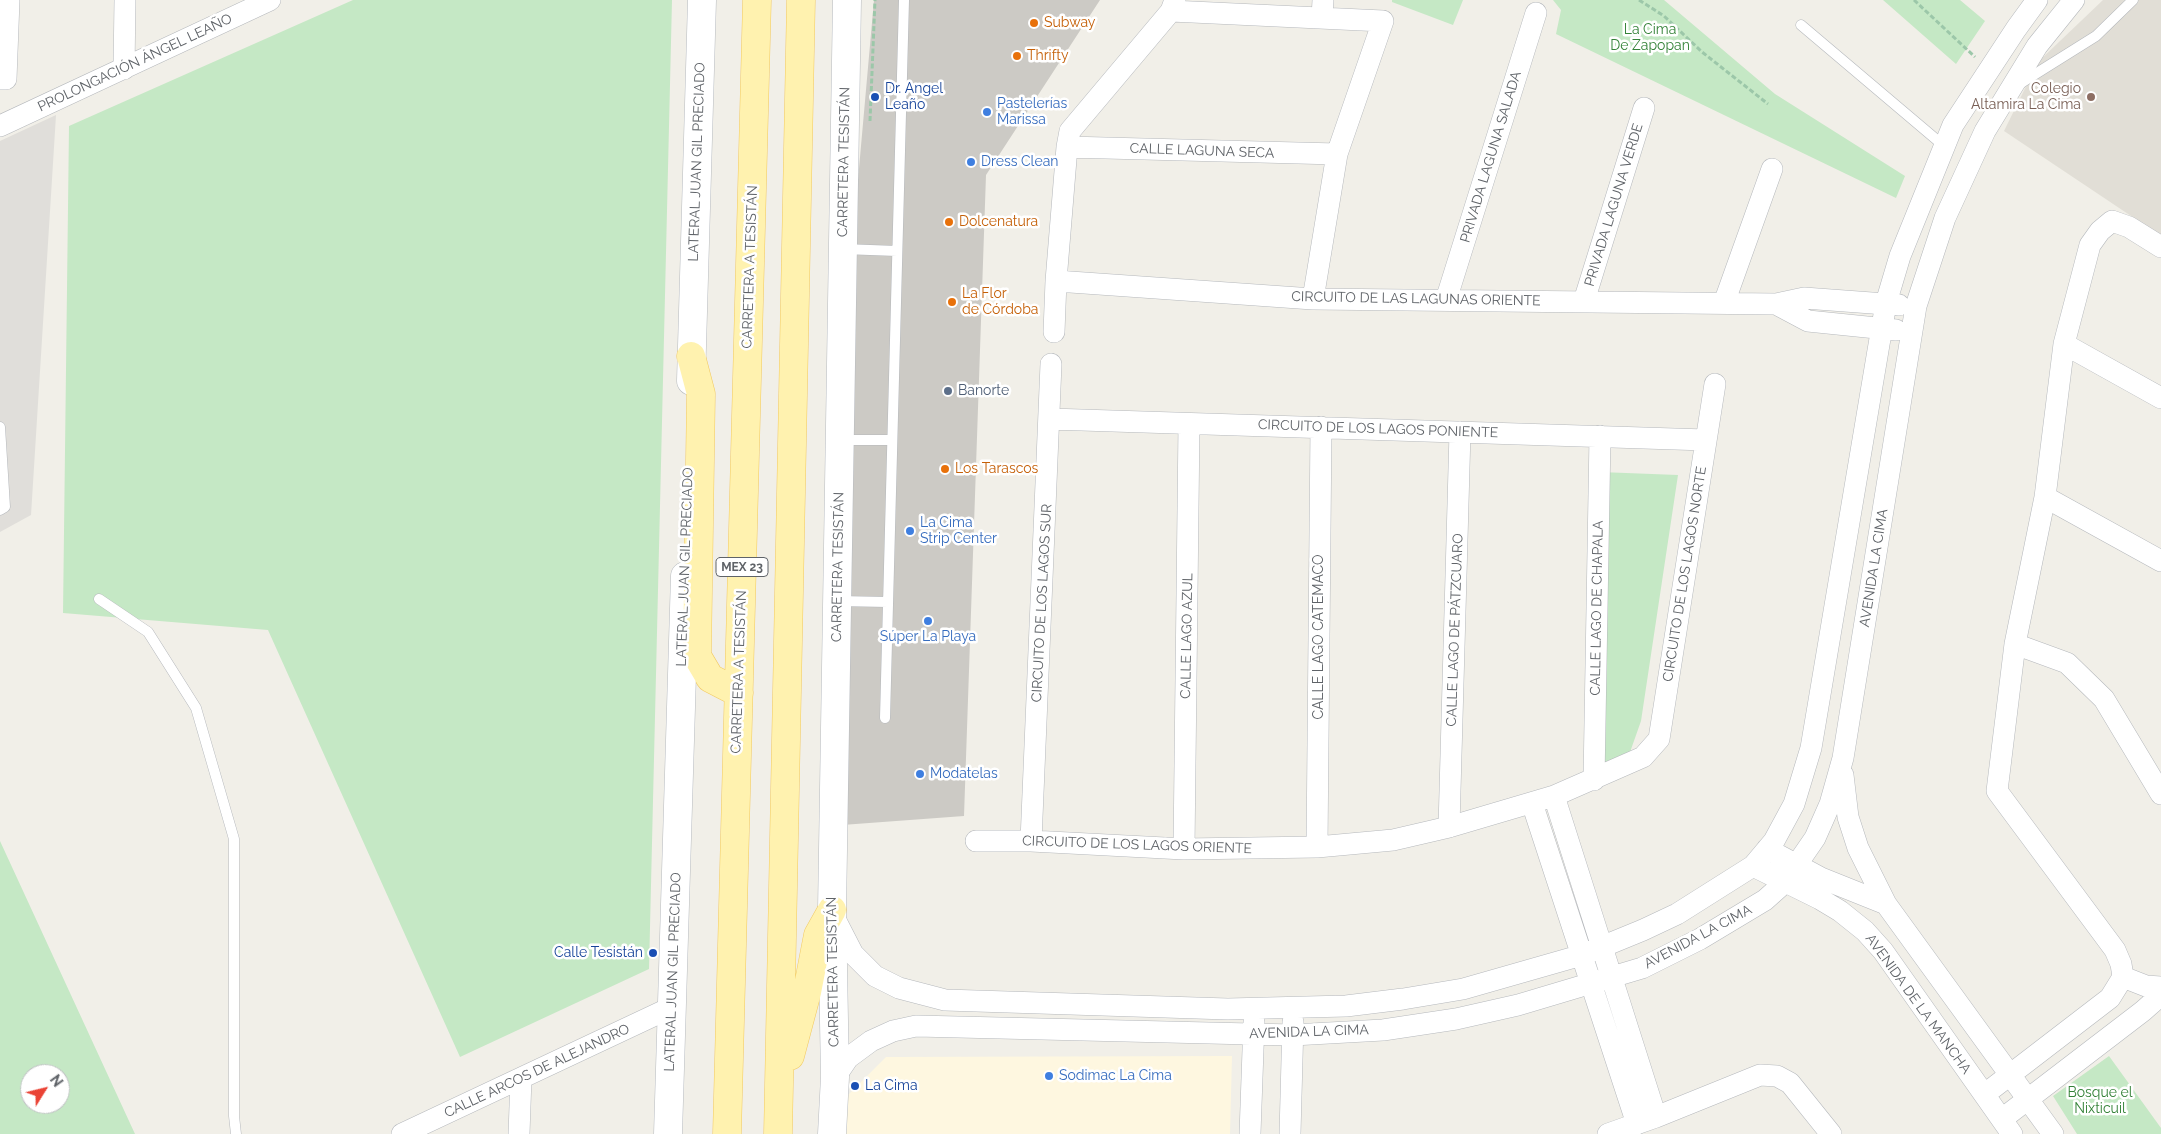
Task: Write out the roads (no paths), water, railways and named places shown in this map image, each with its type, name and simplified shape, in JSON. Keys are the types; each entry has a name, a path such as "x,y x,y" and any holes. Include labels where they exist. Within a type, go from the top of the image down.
{"main road":[{"name":"LATERAL JUAN GIL PRECIADO","path":"668,1134 702,0"},
{"name":"CARRETERA A TESISTÁN","path":"727,1134 757,0"},
{"path":"778,1134 801,0"},
{"name":"CARRETERA TESISTÁN","path":"832,1134 835,1077 832,910 847,0"},
{"path":"692,356 701,394 697,656 710,678 739,694"},
{"path":"779,1101 807,992 818,935 832,910"}],"street":[{"path":"0,79 6,79 9,0"},
{"path":"124,69 126,0"},
{"name":"AVENIDA LA CIMA","path":"832,910 842,936 853,954 875,976 899,988 926,996 945,1000 1254,1009 1294,1008 1403,1000 1463,989 1582,955 1677,914 1753,866 1774,841 1794,804 1811,748 1886,303 1900,256 1953,125 2037,0"},
{"name":"AVENIDA LA CIMA","path":"835,1077 848,1058 871,1041 893,1031 916,1026 1293,1035 1383,1030 1456,1019 1518,1005 1591,985 1642,968 1700,939 1758,905 1790,874 1815,838 1830,804 1843,758 1916,306 1945,218 1986,131 2037,46 2074,0"},
{"name":"PROLONGACIÓN ÁNGEL LEAÑO","path":"0,126 124,69 257,3"},
{"path":"1054,332 1056,281 1067,147 1070,131 1173,5 1323,9 1383,21 1337,154 1313,299"},
{"name":"PRIVADA LAGUNA SALADA","path":"1446,300 1536,13"},
{"name":"PRIVADA LAGUNA VERDE","path":"1584,301 1644,108"},
{"name":"CALLE LAGUNA SECA","path":"1067,147 1337,154"},
{"path":"1724,304 1772,169"},
{"path":"1985,1094 2011,1076 2110,998 2123,978 2115,950 1996,791 2015,644 2045,497 2064,344 2090,245 2100,231 2112,221 2130,227 2161,247"},
{"name":"CIRCUITO DE LAS LAGUNAS ORIENTE","path":"1056,281 1313,299 1776,304 1804,298 1916,306"},
{"name":"CIRCUITO DE LAS LAGUNAS ORIENTE","path":"1776,304 1808,321 1882,330 1912,331"},
{"path":"2064,344 2161,398"},
{"name":"CIRCUITO DE LOS LAGOS SUR","path":"1032,841 1051,364"},
{"name":"CIRCUITO DE LOS LAGOS NORTE","path":"1643,758 1659,739 1715,384"},
{"name":"CIRCUITO DE LOS LAGOS PONIENTE","path":"1050,419 1706,440"},
{"name":"CALLE LAGO AZUL","path":"1184,849 1189,424"},
{"name":"CALLE LAGO CATEMACO","path":"1317,847 1321,428"},
{"name":"CALLE LAGO DE PÁTZCUARO","path":"1449,827 1460,432"},
{"name":"CALLE LAGO DE CHAPALA","path":"1594,780 1600,436"},
{"path":"2045,497 2161,562"},
{"path":"2015,644 2067,663 2104,699 2161,794"},
{"name":"CIRCUITO DE LOS LAGOS ORIENTE","path":"976,841 1032,841 1184,849 1317,847 1393,840 1449,827 1554,796 1643,758"},
{"path":"1843,758 1848,817 1858,848 1886,904 2053,1134"},
{"path":"1554,796 1627,1024 1647,1121"},
{"path":"1532,803 1607,1031 1647,1121"},
{"name":"AVENIDA DE LA MANCHA","path":"1767,849 1790,874 1865,931 1883,951 2007,1126"},
{"name":"AVENIDA DE LA MANCHA","path":"1753,866 1821,878 1886,904"},
{"path":"1565,905 1587,899"},
{"path":"2123,978 2146,986 2161,987"},
{"path":"2007,1126 2027,1100 2161,995"},
{"path":"978,1001 980,1028"},
{"name":"CALLE ARCOS DE ALEJANDRO","path":"402,1134 672,1007"},
{"path":"1290,1134 1294,1008"},
{"path":"1250,1134 1254,1009"},
{"path":"1607,1031 1627,1024"},
{"path":"2056,1040 2073,1063"},
{"path":"1608,1134 1647,1121 1760,1075 1777,1076 1790,1083 1831,1134"},
{"path":"519,1134 521,1078"}],"lane":[{"path":"886,718 904,0"},
{"path":"2011,89 2096,36 2133,0"},
{"path":"1801,25 1944,146"},
{"path":"843,249 897,251"},
{"path":"0,427 5,507 0,510"},
{"path":"840,440 892,440"},
{"path":"99,599 148,632 196,708 234,838 234,1116 236,1134"},
{"path":"837,601 888,602"}],"place":[{"name":"Subway","path":"1034,23"},
{"name":"Thrifty","path":"1017,56"},
{"name":"Dr. Angel Leaño","path":"875,97"},
{"name":"Colegio Altamira La Cima","path":"2091,97"},
{"name":"Pastelerías Marissa","path":"987,112"},
{"name":"Dress Clean","path":"971,162"},
{"name":"Dolcenatura","path":"949,222"},
{"name":"La Flor de Córdoba","path":"952,302"},
{"name":"Banorte","path":"948,391"},
{"name":"Los Tarascos","path":"945,469"},
{"name":"La Cima Strip Center","path":"910,531"},
{"name":"Súper La Playa","path":"928,621"},
{"name":"Modatelas","path":"920,774"},
{"name":"Calle Tesistán","path":"653,953"},
{"name":"Sodimac La Cima","path":"1049,1076"},
{"name":"La Cima","path":"855,1086"}],"park label":[{"name":"La Cima De Zapopan","path":"1650,38"},
{"name":"Bosque el Nixticuil","path":"2100,1102"}]}
